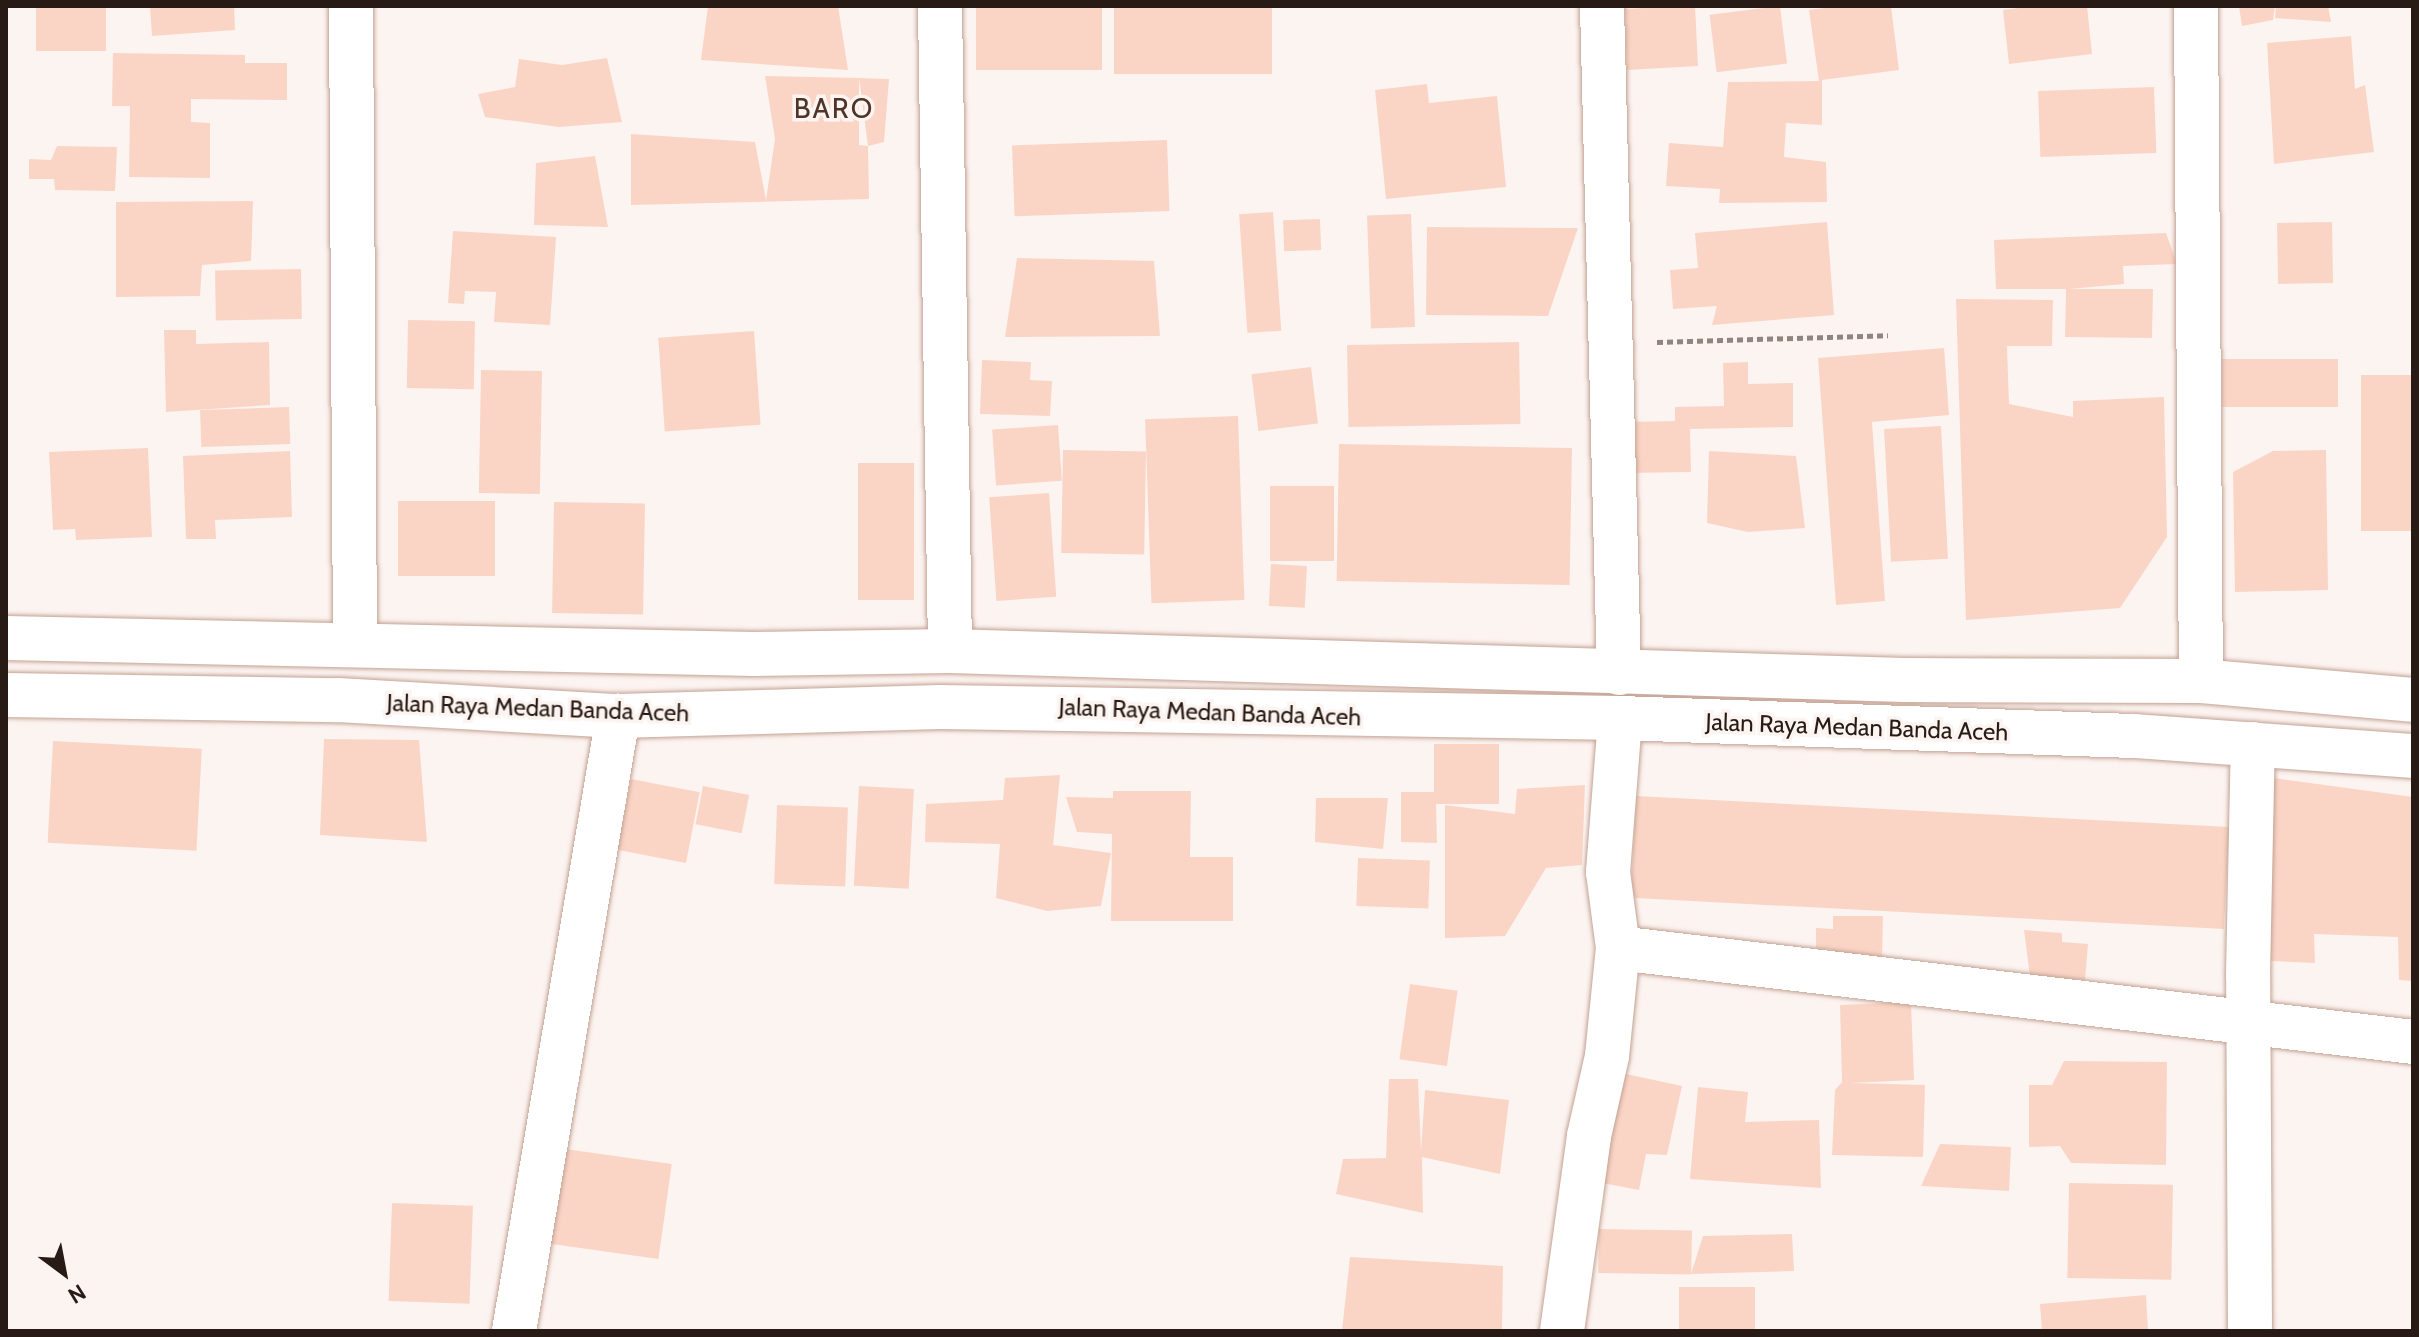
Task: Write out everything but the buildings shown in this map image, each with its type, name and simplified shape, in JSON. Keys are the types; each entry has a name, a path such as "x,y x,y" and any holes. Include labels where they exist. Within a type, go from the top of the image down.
{"main road":[{"path":"351,6 355,644"},
{"path":"940,6 950,651"},
{"path":"1602,6 1619,673"},
{"path":"2196,6 2201,681"},
{"name":"Jalan Raya Medan Banda Aceh","path":"6,638 754,654 950,651 1364,661 1619,673 2201,681 2413,700"},
{"path":"1360,716 1364,661"},
{"path":"2111,735 2114,682"},
{"name":"Jalan Raya Medan Banda Aceh","path":"6,695 338,700 618,716 1001,707 1360,716 1620,718 2111,735 2413,756"},
{"path":"514,1331 618,716"},
{"path":"1562,1331 1589,1136 1607,1056 1618,948 1608,872 1620,718"},
{"path":"2250,1331 2253,744"},
{"path":"1618,948 2251,1019 2413,1042"}],"path":[{"path":"1609,343 1888,335"}],"district":[{"name":"BARO","path":"834,108"}]}
